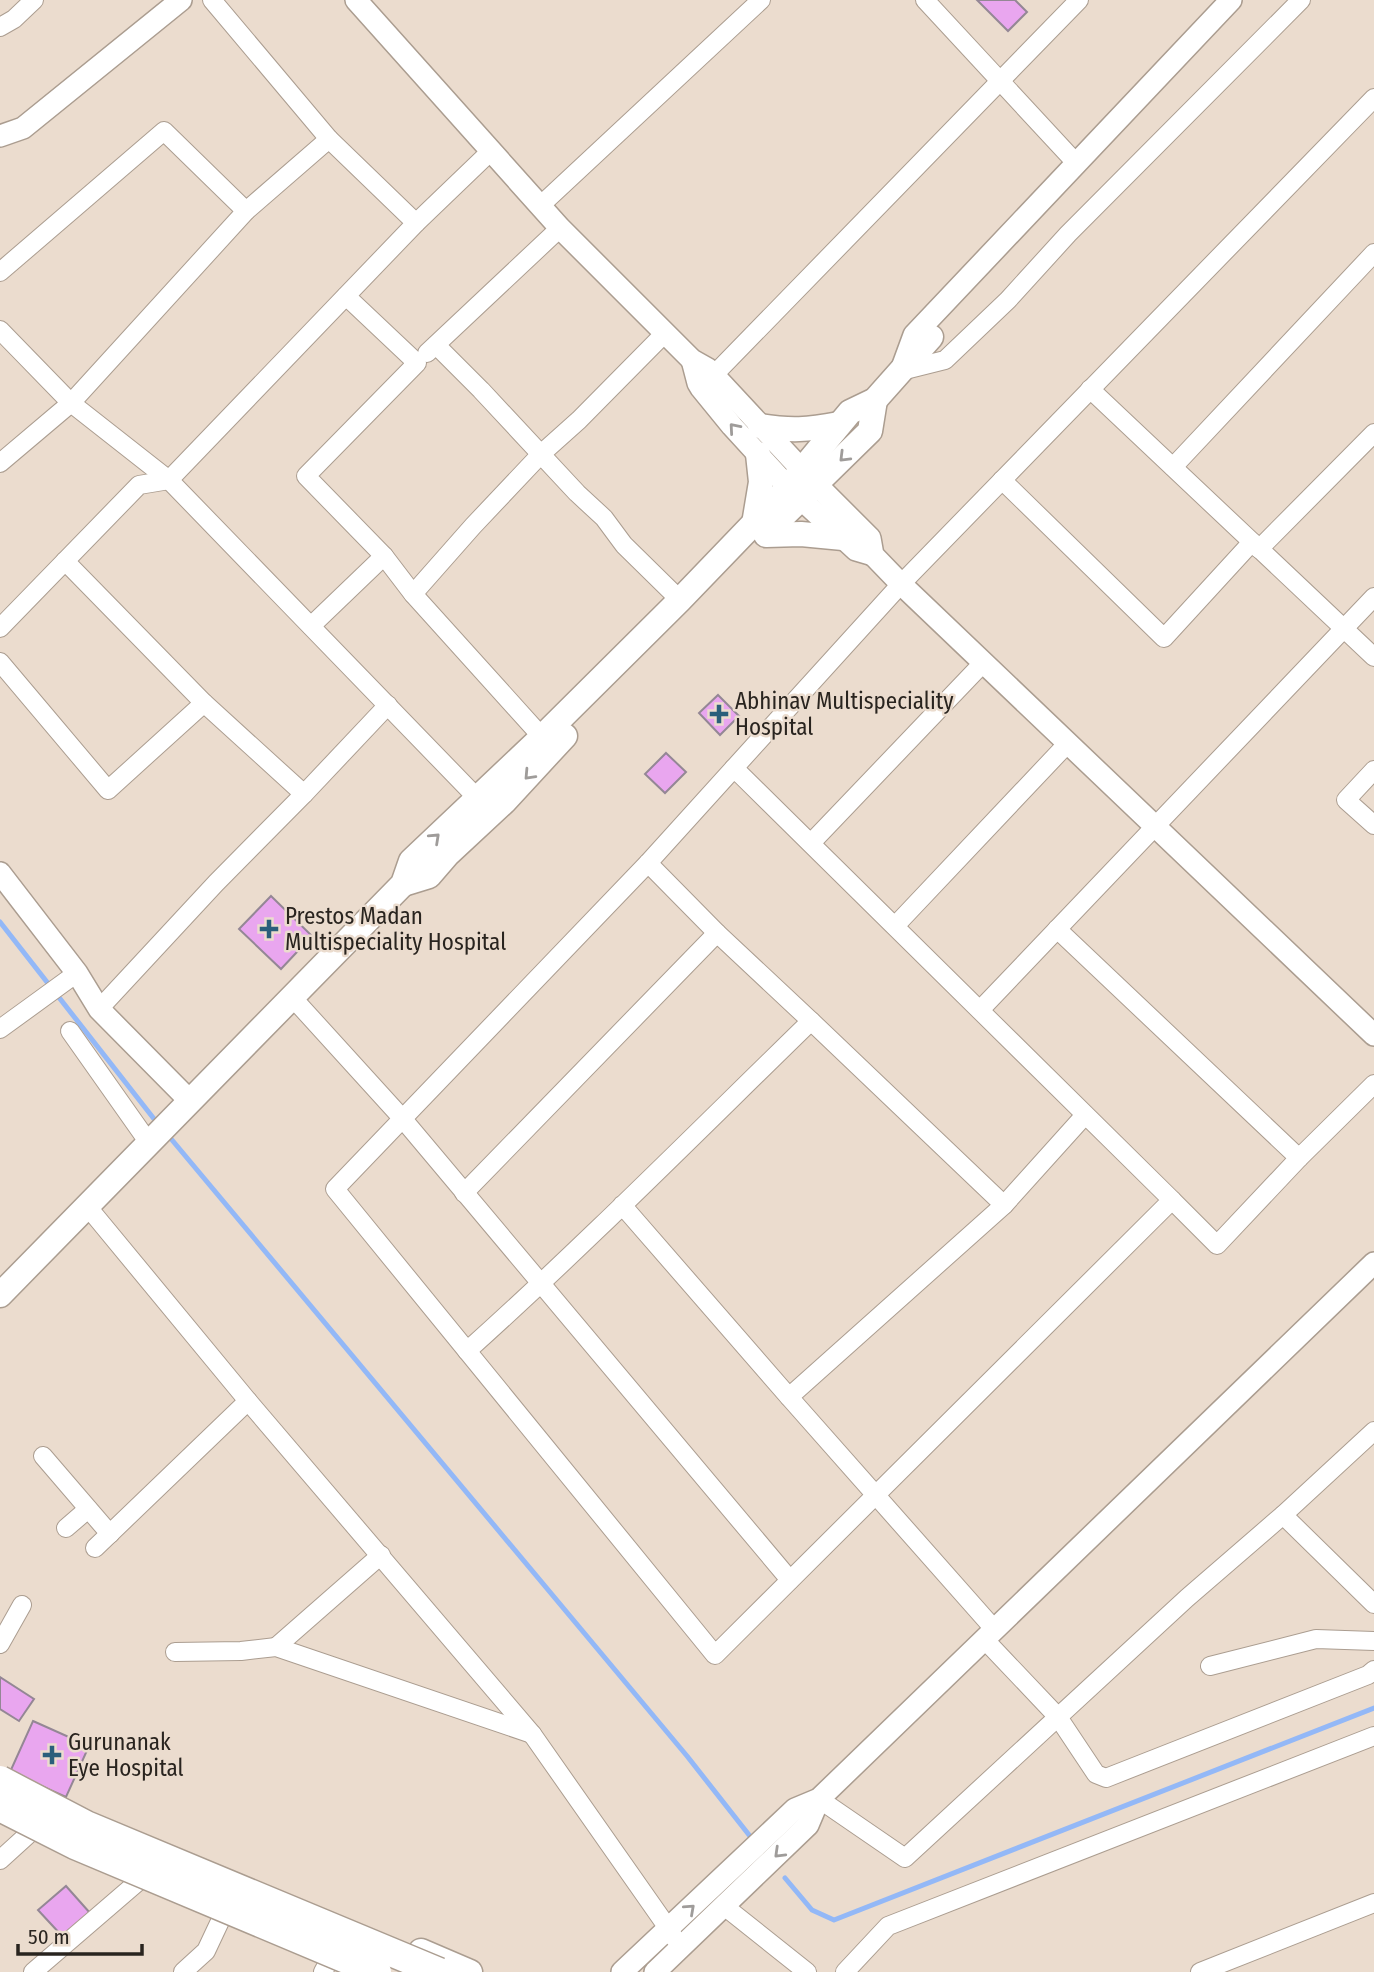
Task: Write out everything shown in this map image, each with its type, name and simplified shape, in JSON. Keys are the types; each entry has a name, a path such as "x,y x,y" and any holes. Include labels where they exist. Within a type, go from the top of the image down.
{"main road":[{"path":"801,485 839,424 850,412 875,400 931,337"},
{"path":"0,1295 402,884 411,861 485,805 606,692 801,485 870,431 875,400"},
{"path":"760,426 789,430 839,424"},
{"path":"485,805 541,737 680,600 760,529 761,482 758,454"},
{"path":"760,529 843,538"},
{"path":"0,1768 46,1793 130,1831 470,1972"},
{"path":"0,1780 86,1825 439,1972"},
{"path":"0,1807 75,1845 377,1972"},
{"path":"0,1814 93,1860 224,1915 326,1966 361,1972"}],"street":[{"path":"0,27 14,19 34,0"},
{"path":"0,136 23,128 181,0"},
{"path":"212,0 329,139 416,223"},
{"path":"356,0 560,228 692,360 698,383 707,381 1079,0"},
{"path":"541,205 761,0"},
{"path":"925,0 1077,164"},
{"path":"901,371 914,335 1231,0"},
{"path":"901,371 945,360 1008,300 1068,234 1301,0"},
{"path":"1172,1200 715,1655 335,1189 648,863 901,584 1374,97"},
{"path":"0,272 164,131 246,211"},
{"path":"0,463 71,403 246,211 329,139"},
{"path":"0,628 139,485 169,480 416,223 491,151"},
{"path":"541,737 413,594 384,556 306,476 417,363 560,228"},
{"path":"1173,467 1374,253"},
{"path":"346,296 417,363"},
{"path":"0,330 71,403 169,480 485,805"},
{"path":"413,594 541,454 579,420 665,333"},
{"path":"436,345 604,518 624,545 680,600"},
{"path":"707,381 760,426 801,485 843,538 856,550 873,555 1374,1035"},
{"path":"707,381 732,426 758,454 870,538 873,555"},
{"path":"1090,389 1374,657"},
{"path":"1002,480 1164,638 1256,545 1374,433"},
{"path":"311,626 384,556"},
{"path":"65,561 204,703 304,794"},
{"path":"980,1010 1374,597"},
{"path":"0,662 108,790 204,703"},
{"path":"811,843 983,663"},
{"path":"99,1009 388,705"},
{"path":"895,926 1068,744"},
{"path":"734,768 1217,1245 1374,1084"},
{"path":"1374,770 1346,800 1374,825"},
{"path":"648,863 717,933 1004,1205"},
{"path":"0,873 73,976 182,1109"},
{"path":"1057,929 1299,1158"},
{"path":"464,1193 717,933"},
{"path":"0,1029 73,976"},
{"path":"292,997 402,1118 790,1580"},
{"path":"467,1351 541,1284 811,1021"},
{"path":"70,1031 150,1142"},
{"path":"789,1397 1004,1205 1085,1115"},
{"path":"622,1205 876,1495 1058,1717 1096,1773 1106,1778 1368,1675 1374,1670"},
{"path":"87,1206 248,1401 532,1734 680,1949"},
{"path":"622,1972 795,1809 818,1799 1374,1263"},
{"path":"95,1548 248,1401"},
{"path":"818,1799 905,1858 1187,1598 1374,1431"},
{"path":"43,1456 110,1534"},
{"path":"66,1528 88,1509"},
{"path":"1283,1515 1374,1604"},
{"path":"276,1647 381,1555"},
{"path":"0,1644 22,1605"},
{"path":"1210,1666 1316,1639 1374,1641"},
{"path":"175,1652 241,1651 276,1647 532,1734"},
{"path":"845,1972 888,1926 1374,1736"},
{"path":"655,1972 808,1825 818,1799"},
{"path":"0,1860 33,1830"},
{"path":"183,1972 206,1951 240,1878"},
{"path":"33,1972 141,1880"},
{"path":"1200,1972 1374,1903"},
{"path":"724,1906 807,1972"}],"building":[{"path":"977,0 1015,0 1027,12 1008,31"},
{"path":"718,695 739,716 720,735 699,713"},
{"path":"666,753 686,772 665,793 645,774"},
{"path":"271,896 312,936 281,969 239,929"},
{"path":"0,1677 34,1699 19,1721 0,1709"},
{"path":"33,1721 89,1746 66,1797 10,1772"},
{"path":"66,1886 90,1913 63,1937 38,1910"}],"waterway":[{"path":"0,922 158,1124"},
{"path":"167,1134 687,1756 753,1840"},
{"path":"785,1878 812,1910 834,1920 1374,1708"}],"railway":[{"path":"0,1791 163,1869 422,1972"}],"place":[{"name":"Abhinav Multispeciality Hospital","path":"719,714"},
{"name":"Prestos Madan Multispeciality Hospital","path":"269,929"},
{"name":"Gurunanak Eye Hospital","path":"52,1755"}]}
